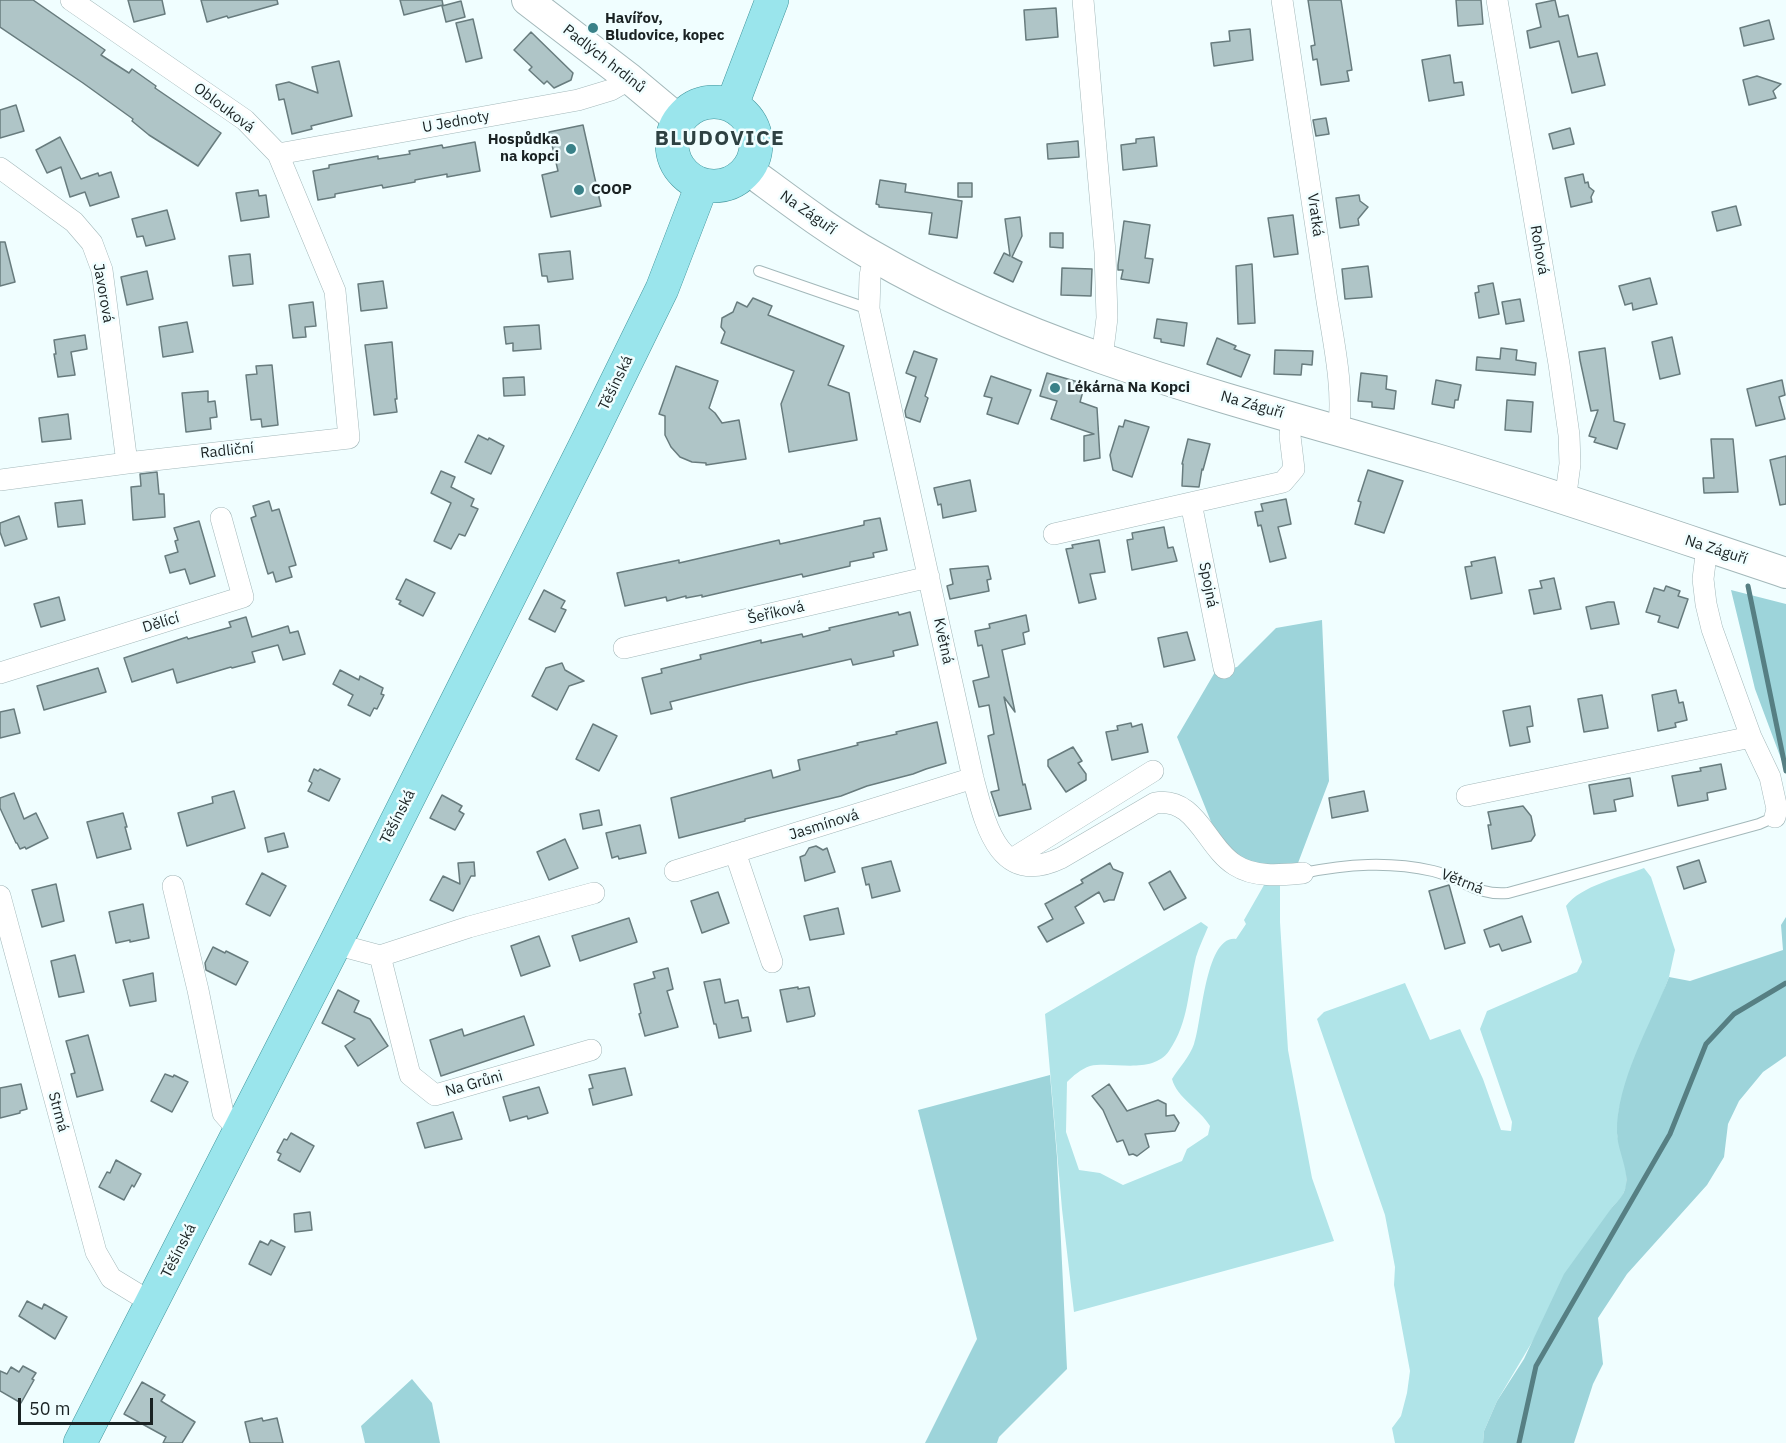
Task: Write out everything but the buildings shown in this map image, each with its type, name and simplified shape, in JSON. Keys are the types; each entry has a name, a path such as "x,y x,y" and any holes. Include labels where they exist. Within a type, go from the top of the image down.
{"main road":[{"path":"732,105 772,0"},
{"path":"713,101 732,105 747,117 756,134 756,153 748,170 734,182 715,187 702,185 685,175 674,158 672,138 679,120 694,106 713,101"},
{"name":"Těšínská","path":"80,1443 335,944 662,289 702,185"}],"street":[{"name":"Oblouková","path":"71,0 245,120 278,154 334,291 339,332"},
{"name":"Padlých hrdinů","path":"527,0 630,79 679,120"},
{"path":"1083,0 1105,252 1107,318 1102,358"},
{"name":"Vratká","path":"1282,0 1340,398 1341,416 1338,430"},
{"name":"Rohová","path":"1497,0 1569,435 1570,464 1565,501"},
{"name":"U Jednoty","path":"278,154 578,100 611,90 630,79"},
{"name":"Javorová","path":"0,168 74,222 92,243 102,270 127,463"},
{"name":"Na Záguří","path":"748,170 829,229 874,257 981,310 1102,358 1193,388 1461,466 1786,573"},
{"name":"Květná","path":"874,257 870,276 869,309 973,778 989,834 998,847 1012,859"},
{"name":"Radliční","path":"0,480 349,438 339,332"},
{"path":"1054,534 1283,482 1294,470 1290,436 1292,417"},
{"name":"Spojná","path":"1191,502 1224,668"},
{"name":"Dělící","path":"0,673 243,597 221,518"},
{"name":"Větrná","path":"1707,547 1703,572 1706,604 1712,630 1751,737 1770,777 1777,808 1774,817"},
{"name":"Šeříková","path":"624,648 929,577"},
{"path":"1467,796 1751,737"},
{"path":"1012,859 1153,771"},
{"name":"Jasmínová","path":"675,871 973,778"},
{"name":"Větrná","path":"1012,859 1030,865 1053,862 1155,803 1171,802 1186,810 1225,857 1240,868 1267,875 1303,873"},
{"path":"735,852 772,962"},
{"path":"174,886 223,1113 239,1131"},
{"path":"335,944 380,956 469,927 594,893"},
{"name":"Strmá","path":"0,896 96,1252 111,1278 152,1303"},
{"name":"Na Grůni","path":"380,956 410,1075 435,1095 591,1050"}],"lane":[{"path":"759,271 869,309"},
{"name":"Větrná","path":"1303,873 1351,865 1395,866 1434,871 1490,894 1508,893 1767,821 1774,817"}],"shaded area":[{"path":"1731,590 1786,604 1786,772 1755,689"},
{"path":"1322,620 1329,781 1295,871 1232,874 1177,737 1215,672 1237,667 1276,628"},
{"path":"1644,868 1651,877 1675,950 1669,977 1619,1109 1617,1135 1626,1169 1626,1187 1621,1199 1613,1206 1497,1401 1484,1431 1483,1443 1395,1443 1392,1428 1401,1416 1410,1371 1394,1285 1395,1267 1385,1215 1317,1019 1324,1012 1405,983 1430,1040 1460,1029 1483,1079 1501,1130 1511,1131 1512,1122 1480,1029 1487,1011 1577,972 1582,962 1566,906 1572,899 1591,888"},
{"path":"1264,885 1280,885 1288,1050 1312,1178 1334,1241 1074,1312 1062,1209 1045,1014 1201,922 1208,927 1196,957 1181,1029 1169,1051 1153,1063 1143,1065 1090,1066 1067,1082 1066,1132 1079,1170 1100,1173 1123,1185 1182,1161 1187,1149 1208,1135 1210,1126 1179,1092 1172,1079 1194,1044 1206,982 1217,951 1226,942 1236,939 1246,924 1244,920"},
{"path":"1786,917 1786,1056 1763,1072 1739,1101 1728,1124 1724,1157 1707,1185 1627,1274 1598,1318 1603,1364 1593,1384 1574,1443 1483,1443 1484,1431 1497,1401 1524,1359 1564,1274 1621,1198 1625,1189 1625,1171 1617,1133 1622,1094 1636,1054 1669,977 1690,981 1783,950 1781,925"},
{"path":"1050,1075 1057,1157 1067,1369 999,1437 997,1443 925,1443 977,1339 918,1110"},
{"path":"412,1379 432,1403 440,1443 365,1443 361,1426"}],"waterway":[{"path":"1748,586 1786,771"},
{"path":"1519,1443 1536,1366 1670,1134 1706,1044 1734,1014 1786,983"}],"place":[{"name":"Havířov, Bludovice, kopec","path":"593,28"},
{"name":"Hospůdka na kopci","path":"571,149"},
{"name":"COOP","path":"579,190"},
{"name":"Lékárna Na Kopci","path":"1055,388"}],"district":[{"name":"BLUDOVICE","path":"720,139"}]}
